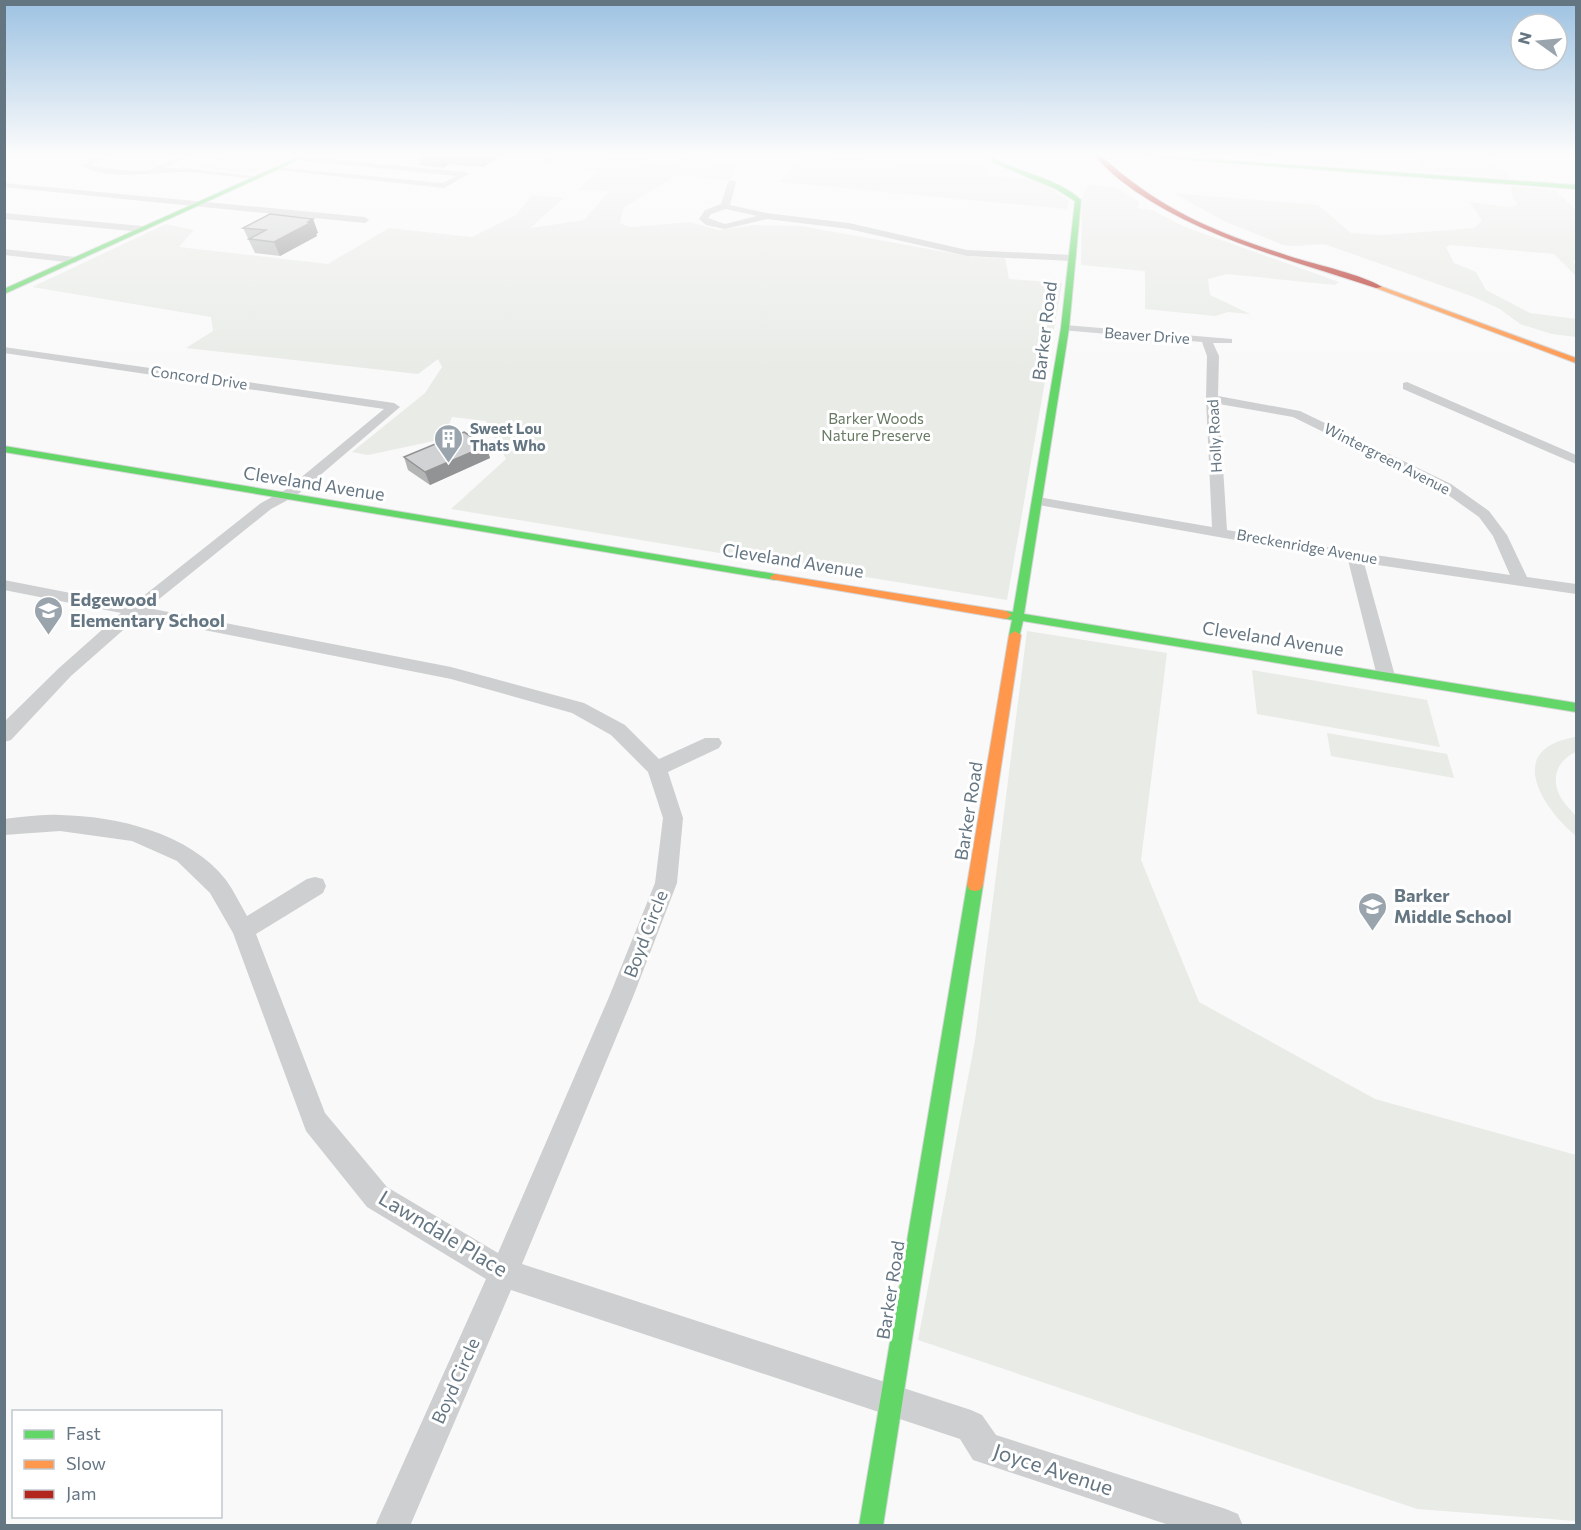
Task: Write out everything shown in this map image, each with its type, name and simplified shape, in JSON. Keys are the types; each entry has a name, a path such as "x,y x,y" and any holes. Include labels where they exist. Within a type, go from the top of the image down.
{"street":[{"path":"114,226 142,229"},
{"path":"4,292 148,226"},
{"path":"851,226 976,254 1072,258"},
{"name":"Barker Road","path":"871,1526 1020,616 1065,328 1075,226"},
{"path":"1210,226 1250,243 1320,266 1576,361"},
{"path":"1225,226 1301,256 1320,266"},
{"path":"4,252 75,260"},
{"name":"Beaver Drive","path":"1065,328 1228,341"},
{"name":"Holly Road","path":"1207,341 1213,356 1212,399 1220,531"},
{"name":"Concord Drive","path":"4,350 394,407 282,497"},
{"path":"1407,386 1576,460"},
{"name":"Wintergreen Avenue","path":"1212,399 1296,414 1401,463 1446,488 1484,514 1500,535 1520,580"},
{"name":"Cleveland Avenue","path":"4,449 282,497 1576,708"},
{"path":"4,735 51,682 134,611 266,506 282,497"},
{"name":"Breckenridge Avenue","path":"1038,501 1220,531 1355,557 1576,589"},
{"path":"1355,557 1386,676"},
{"name":"Boyd Circle","path":"4,585 451,673 578,708 618,730 657,769 673,818 666,883 621,997 504,1273 392,1526"},
{"path":"657,769 712,743"},
{"name":"Lawndale Place","path":"4,827 60,823 132,832 162,843 184,855 218,886 243,930 315,1122 377,1197 504,1273 892,1399"},
{"path":"243,930 315,886"},
{"name":"Joyce Avenue","path":"892,1399 971,1426 985,1448 1226,1526"}],"green space":[{"name":"Barker Woods Nature Preserve","path":"161,226 194,230 179,247 328,264 389,228 472,237 493,226 532,226 530,228 705,226 718,230 744,226 804,226 973,257 1005,258 1009,279 1062,283 1007,600 451,509 506,459 486,421 452,417 443,439 368,455 352,452 425,393 442,367 438,359 418,374 186,348 213,331 211,317 32,287"},
{"path":"1082,226 1184,226 1339,282 1335,285 1227,274 1208,279 1210,295 1250,314 1228,312 1215,316 1145,309 1145,271 1081,265"},
{"path":"1237,226 1343,226 1351,233 1383,235 1474,228 1576,226 1576,258 1573,262 1576,265 1576,276 1554,254 1451,245 1446,247 1454,263 1476,272 1486,290 1530,313 1576,319 1576,337 1552,334 1520,324 1500,309 1474,297 1327,245 1283,245"},
{"path":"1027,631 1167,653 1141,860 1199,1002 1375,1099 1576,1155 1576,1521 1417,1509 918,1340 975,1041"},
{"path":"1252,670 1427,700 1440,747 1257,714"},
{"path":"1327,733 1447,754 1454,778 1331,756"},
{"path":"1576,737 1576,752 1569,755 1560,765 1556,784 1561,798 1576,817 1576,836 1563,824 1541,794 1536,779 1535,765 1541,753 1554,743"}],"building":[{"path":"304,226 274,242 249,239 266,230 243,228"},
{"path":"464,432 486,446 425,472 404,457"}],"traffic: fast":[{"path":"4,292 149,226"},
{"path":"1015,635 1065,328 1075,226"},
{"path":"4,449 775,577"},
{"path":"1006,615 1576,708"},
{"path":"871,1526 975,885"}],"traffic: slow":[{"path":"1378,287 1576,361"},
{"path":"775,577 1006,615"},
{"path":"975,885 1015,635"}],"traffic: jam":[{"path":"1203,226 1378,287"}],"place":[{"name":"Sweet Lou Thats Who","path":"449,464"},
{"name":"Edgewood Elementary School","path":"49,636"},
{"name":"Barker Middle School","path":"1373,932"}]}
